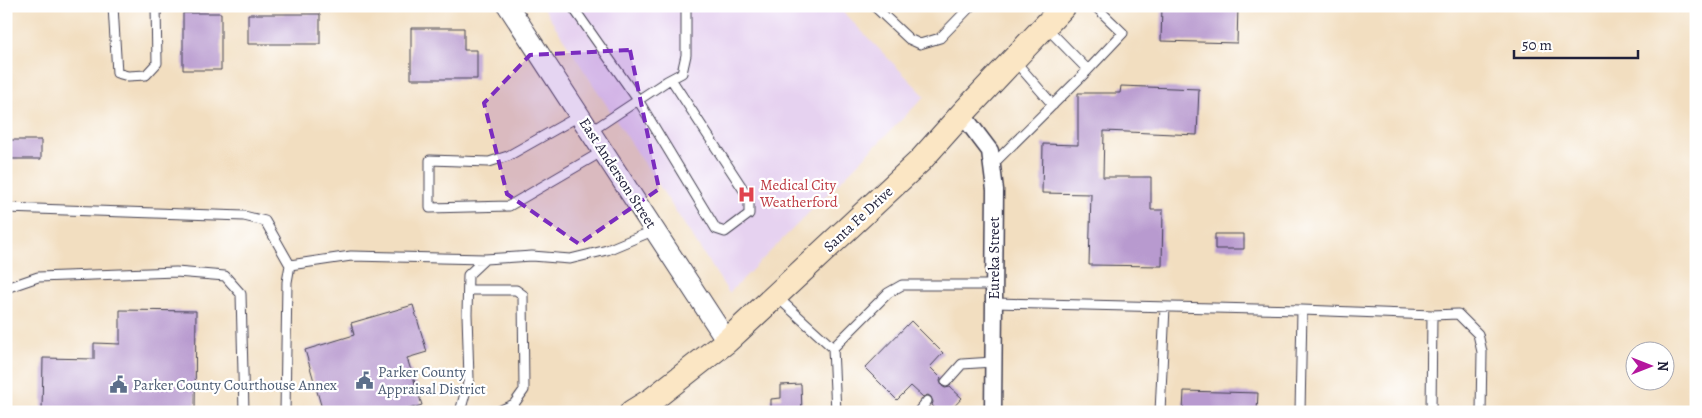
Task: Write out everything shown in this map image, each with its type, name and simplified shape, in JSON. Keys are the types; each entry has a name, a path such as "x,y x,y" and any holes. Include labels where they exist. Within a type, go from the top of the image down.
{"main road":[{"name":"Santa Fe Drive","path":"632,412 653,399 727,341 920,161 1064,6"}],"street":[{"name":"East Anderson Street","path":"508,6 727,341"},
{"name":"Eureka Street","path":"962,114 990,151 992,165 994,190 993,412"}],"lane":[{"path":"113,6 116,73 128,76 146,74 157,63 156,6"},
{"path":"572,6 638,100 716,229 725,232 749,214 749,202 745,192 671,79"},
{"path":"603,151 509,206 430,208 430,160 489,162 508,156 638,100 682,73 686,55 686,6"},
{"path":"874,6 909,39 920,44 940,38 971,6"},
{"path":"992,165 1123,33 1095,6"},
{"path":"1045,26 1088,70"},
{"path":"1014,60 1053,105"},
{"path":"6,208 244,216 265,221 290,264 287,282 285,412"},
{"path":"290,264 351,256 485,259 532,256 570,259 607,250 655,230"},
{"path":"460,412 469,379 468,276 485,259"},
{"path":"6,288 38,277 176,272 225,276 242,294 244,412"},
{"path":"833,348 888,293 902,285 994,284"},
{"path":"468,290 516,290 523,295 524,390 514,404 497,412"},
{"path":"776,296 833,348 836,412"},
{"path":"994,303 1432,315 1458,314 1478,334 1482,352 1481,412"},
{"path":"1160,412 1165,307"},
{"path":"1300,412 1302,310"},
{"path":"1430,412 1432,315"},
{"path":"946,382 962,364 993,362"},
{"path":"918,412 927,400"}],"highlighted area":[{"path":"630,50 659,189 579,244 507,194 484,103 530,55"}],"shaded area":[{"name":"Medical City Weatherford","path":"542,6 837,6 925,96 729,293"}],"building":[{"path":"1162,6 1238,6 1237,43 1161,41"},
{"path":"183,13 221,13 221,70 183,70"},
{"path":"248,14 320,14 320,44 248,44"},
{"path":"411,28 464,28 464,50 477,50 477,79 411,79"},
{"path":"1121,86 1199,89 1197,135 1104,131 1103,177 1151,177 1151,210 1163,210 1162,266 1089,265 1091,194 1042,193 1043,144 1078,145 1078,93 1120,93"},
{"path":"6,140 41,140 41,159 6,159"},
{"path":"1215,234 1244,234 1244,249 1215,249"},
{"name":"Parker County Appraisal District","path":"413,305 427,352 407,358 422,405 399,412 323,412 305,350 354,335 351,323"},
{"name":"Parker County Courthouse Annex","path":"120,310 196,311 195,412 42,412 43,358 94,359 94,343 120,344"},
{"path":"911,321 943,353 930,367 941,378 942,386 945,388 950,387 962,398 949,412 938,412 932,405 931,397 928,395 923,397 911,386 897,400 865,368"},
{"path":"801,384 802,412 771,412 771,399 781,398 781,385"},
{"path":"1184,391 1258,393 1257,412 1183,412"}],"place":[{"name":"Medical City Weatherford","path":"746,194"},
{"name":"Parker County Appraisal District","path":"364,381"},
{"name":"Parker County Courthouse Annex","path":"119,385"}]}
